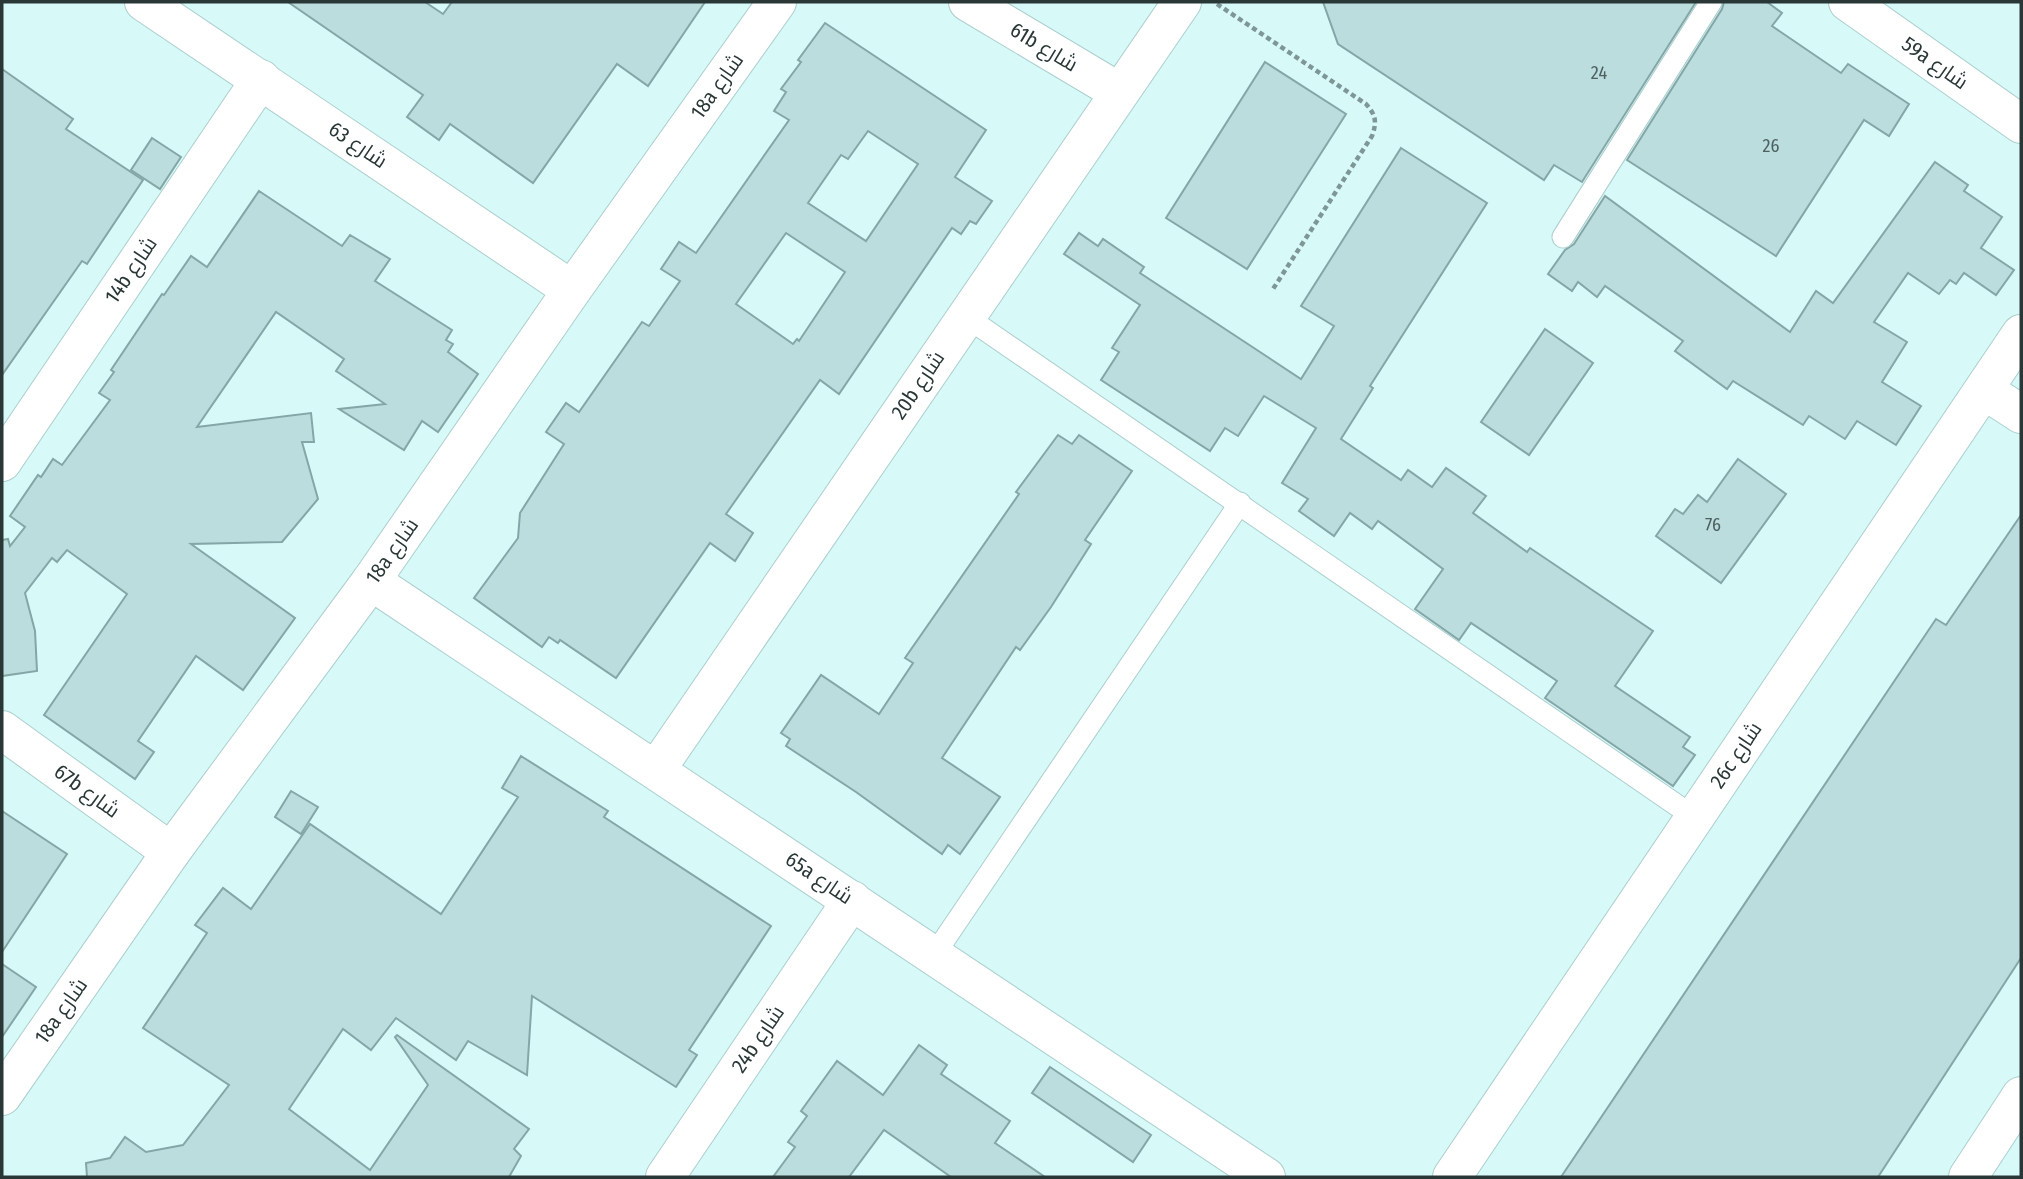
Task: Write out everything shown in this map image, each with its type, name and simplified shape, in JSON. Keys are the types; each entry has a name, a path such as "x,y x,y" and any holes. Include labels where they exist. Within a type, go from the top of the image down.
{"street":[{"name":"شارع 63","path":"144,2 572,290"},
{"name":"18a شارع","path":"2,1096 172,852 372,581 572,290 777,2"},
{"name":"61b شارع","path":"968,2 1119,92"},
{"name":"20b شارع","path":"656,770 1182,2"},
{"name":"59a شارع","path":"1848,2 2021,124"},
{"name":"14b شارع","path":"2,462 261,79"},
{"name":"26c شارع","path":"1452,1177 2021,334"},
{"path":"1984,390 2021,414"},
{"name":"65a شارع","path":"372,581 1265,1177"},
{"name":"67b شارع","path":"2,730 172,852"},
{"name":"24b شارع","path":"665,1177 852,900"},
{"path":"1968,1177 2021,1096"}],"lane":[{"path":"1563,237 1711,2"},
{"path":"965,316 1694,817"},
{"path":"934,955 1240,503"}],"path":[{"path":"1214,2 1366,104 1374,113 1376,124 1372,135 1273,289"}],"building":[{"path":"288,2 425,2 443,14 452,2 705,2 648,86 617,64 533,183 450,124 439,140 407,117 423,95"},
{"path":"1323,2 1696,2 1582,182 1554,165 1544,180 1338,44"},
{"path":"1724,2 1767,2 1782,13 1772,26 1841,73 1848,64 1909,104 1889,136 1864,120 1776,256 1627,160"},
{"path":"825,23 986,130 955,177 992,201 976,224 970,221 961,234 952,228 839,394 820,380 726,514 753,533 735,561 710,543 616,678 560,640 558,643 549,637 542,647 474,598 518,538 520,513 564,444 546,432 566,403 579,412 642,322 649,326 680,281 661,269 679,242 696,253 789,120 774,111 786,92 781,89 801,62 798,60","holes":["868,131 918,164 866,241 808,203 841,155 848,159","786,233 845,272 799,341 797,339 793,344 736,304"]},
{"path":"1265,62 1346,114 1247,269 1166,218"},
{"path":"2,69 73,119 66,129 143,180 87,264 82,261 2,375"},
{"path":"152,138 181,157 160,189 131,170"},
{"path":"1401,148 1487,203 1370,386 1373,388 1341,439 1401,480 1408,470 1432,487 1446,468 1486,496 1473,513 1527,552 1530,548 1653,631 1615,686 1690,737 1683,747 1695,755 1673,786 1545,698 1557,681 1471,623 1459,640 1415,609 1443,569 1378,521 1372,529 1350,513 1334,536 1299,511 1308,499 1282,483 1316,428 1264,396 1238,436 1225,428 1210,451 1101,380 1119,352 1112,348 1140,305 1064,254 1079,233 1098,246 1103,239 1144,267 1140,273 1301,379 1334,326 1301,306"},
{"path":"1935,162 1968,185 1964,191 2002,217 1981,248 2014,270 1996,295 1964,273 1956,284 1950,280 1939,294 1908,273 1874,322 1907,342 1882,382 1921,406 1896,445 1857,421 1845,439 1809,416 1803,425 1733,381 1727,389 1675,351 1683,341 1605,286 1597,297 1578,282 1572,291 1548,274 1565,250 1574,244 1605,196 1790,332 1816,291 1833,303"},
{"path":"259,191 342,246 350,235 390,259 375,281 452,330 446,340 453,344 448,352 478,374 438,432 422,421 404,450 339,409 385,404 336,371 344,359 276,312 197,427 311,413 314,442 302,442 318,499 282,542 191,544 295,618 243,690 196,656 138,741 154,752 135,779 44,715 127,594 67,550 57,562 52,558 25,593 35,631 37,671 2,676 2,540 8,539 10,546 25,527 10,516 38,475 41,477 53,459 62,465 110,400 99,393 114,372 111,370 162,294 164,295 191,256 207,267"},
{"path":"1545,329 1593,363 1529,455 1481,422"},
{"path":"1058,435 1072,444 1079,435 1132,471 1085,540 1091,544 1051,607 1020,650 1016,647 942,758 1000,797 960,854 948,845 942,854 786,746 790,739 781,733 821,675 879,714 913,663 905,658 1019,494 1016,492"},
{"path":"1738,459 1786,494 1721,583 1656,536 1675,509 1683,514 1698,495 1707,502"},
{"path":"2021,515 2021,958 1878,1177 1561,1177 1936,619 1946,625"},
{"path":"521,756 608,811 604,817 771,926 689,1050 697,1055 676,1087 532,996 527,1075 468,1041 456,1060 396,1018 371,1050 343,1029 289,1109 370,1170 428,1085 395,1037 397,1035 529,1129 514,1149 521,1156 509,1177 87,1177 86,1163 110,1158 125,1137 146,1152 183,1145 229,1085 143,1028 207,933 195,925 223,888 251,909 310,824 441,914 518,797 502,788"},
{"path":"291,791 318,807 301,834 275,817"},
{"path":"2,811 67,854 2,952"},
{"path":"2,964 36,987 2,1037"},
{"path":"919,1045 947,1065 941,1074 1010,1121 995,1143 1045,1177 951,1177 884,1130 849,1177 773,1177 795,1147 788,1142 807,1116 801,1111 837,1061 883,1095"},
{"path":"1050,1067 1151,1135 1133,1162 1032,1093"}]}
